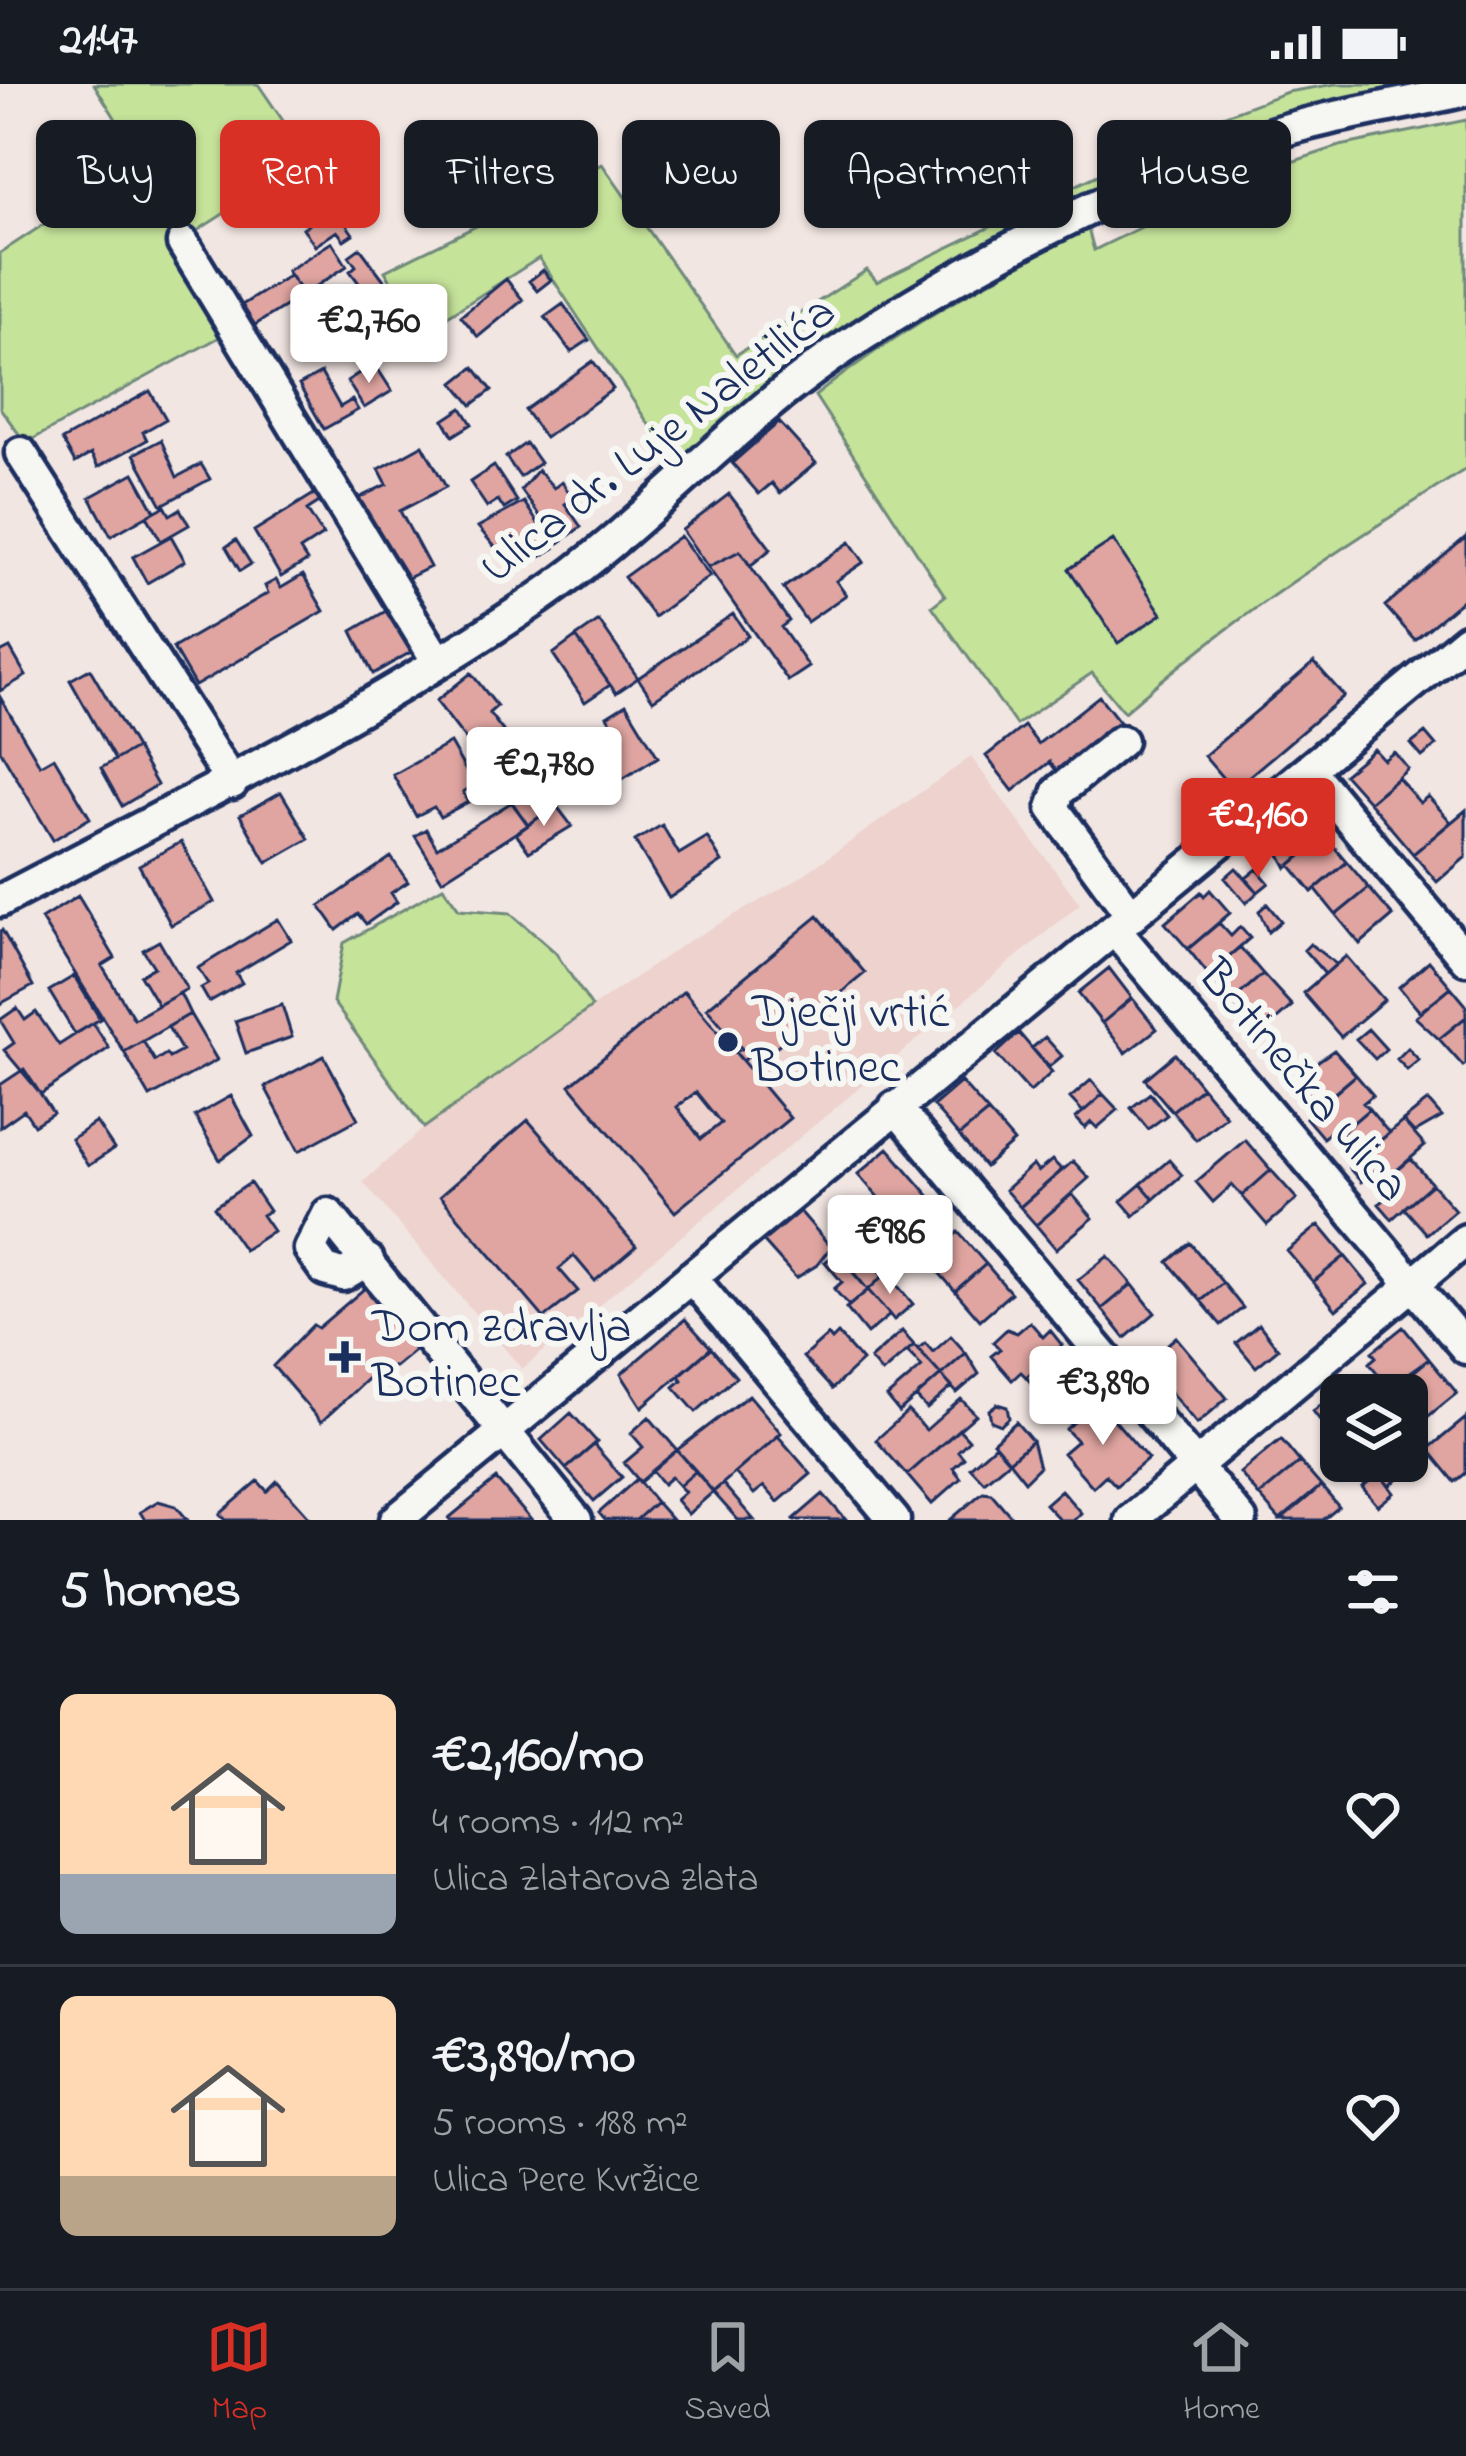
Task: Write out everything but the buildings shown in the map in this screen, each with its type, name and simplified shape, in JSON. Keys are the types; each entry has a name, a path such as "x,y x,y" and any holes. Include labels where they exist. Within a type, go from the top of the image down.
{"street":[{"name":"Ulica dr. Luje Naletilića","path":"0,901 232,783 438,662 608,548 791,386 959,280 1076,219 1264,137 1466,90"},
{"path":"183,243 438,662"},
{"path":"21,453 232,783"},
{"path":"396,1520 1466,640"},
{"name":"Botinečka ulica","path":"1121,741 1059,790 1053,808 1124,923 1466,1348"},
{"path":"1310,771 1466,959"},
{"path":"895,1107 1241,1520"},
{"path":"1131,1520 1466,1240"},
{"path":"368,1260 576,1520"},
{"path":"691,1277 895,1520"}],"shaded area":[{"name":"Dječji vrtić Botinec","path":"971,757 1080,904 522,1369 363,1182 424,1128 592,1007 687,942 793,882"}],"green space":[{"path":"94,84 258,84 282,120 220,120 220,216 189,236 184,228 196,228 196,120 116,120"},
{"path":"1335,84 1425,84 1280,120 1212,120 1287,92"},
{"path":"1466,120 1466,469 1247,614 1124,712 1092,673 1016,725 932,606 945,596 815,396 947,306 1088,229 1094,250 1139,228 1291,228 1291,162 1340,146"},
{"path":"602,164 622,193 622,228 647,228 736,355 867,270 877,282 988,228 1029,228 852,324 790,367 675,464 539,258 421,333 385,271 472,228 598,228 598,166"},
{"path":"1097,175 1097,193 1073,204 1073,187"},
{"path":"38,228 171,228 229,332 33,439 40,452 32,452 0,408 0,253"},
{"path":"443,887 459,909 510,913 555,952 592,1007 424,1128 333,1002 344,943"}],"place":[{"name":"Dječji vrtić Botinec","path":"728,1042"},
{"name":"Dom zdravlja Botinec","path":"345,1357"}]}
